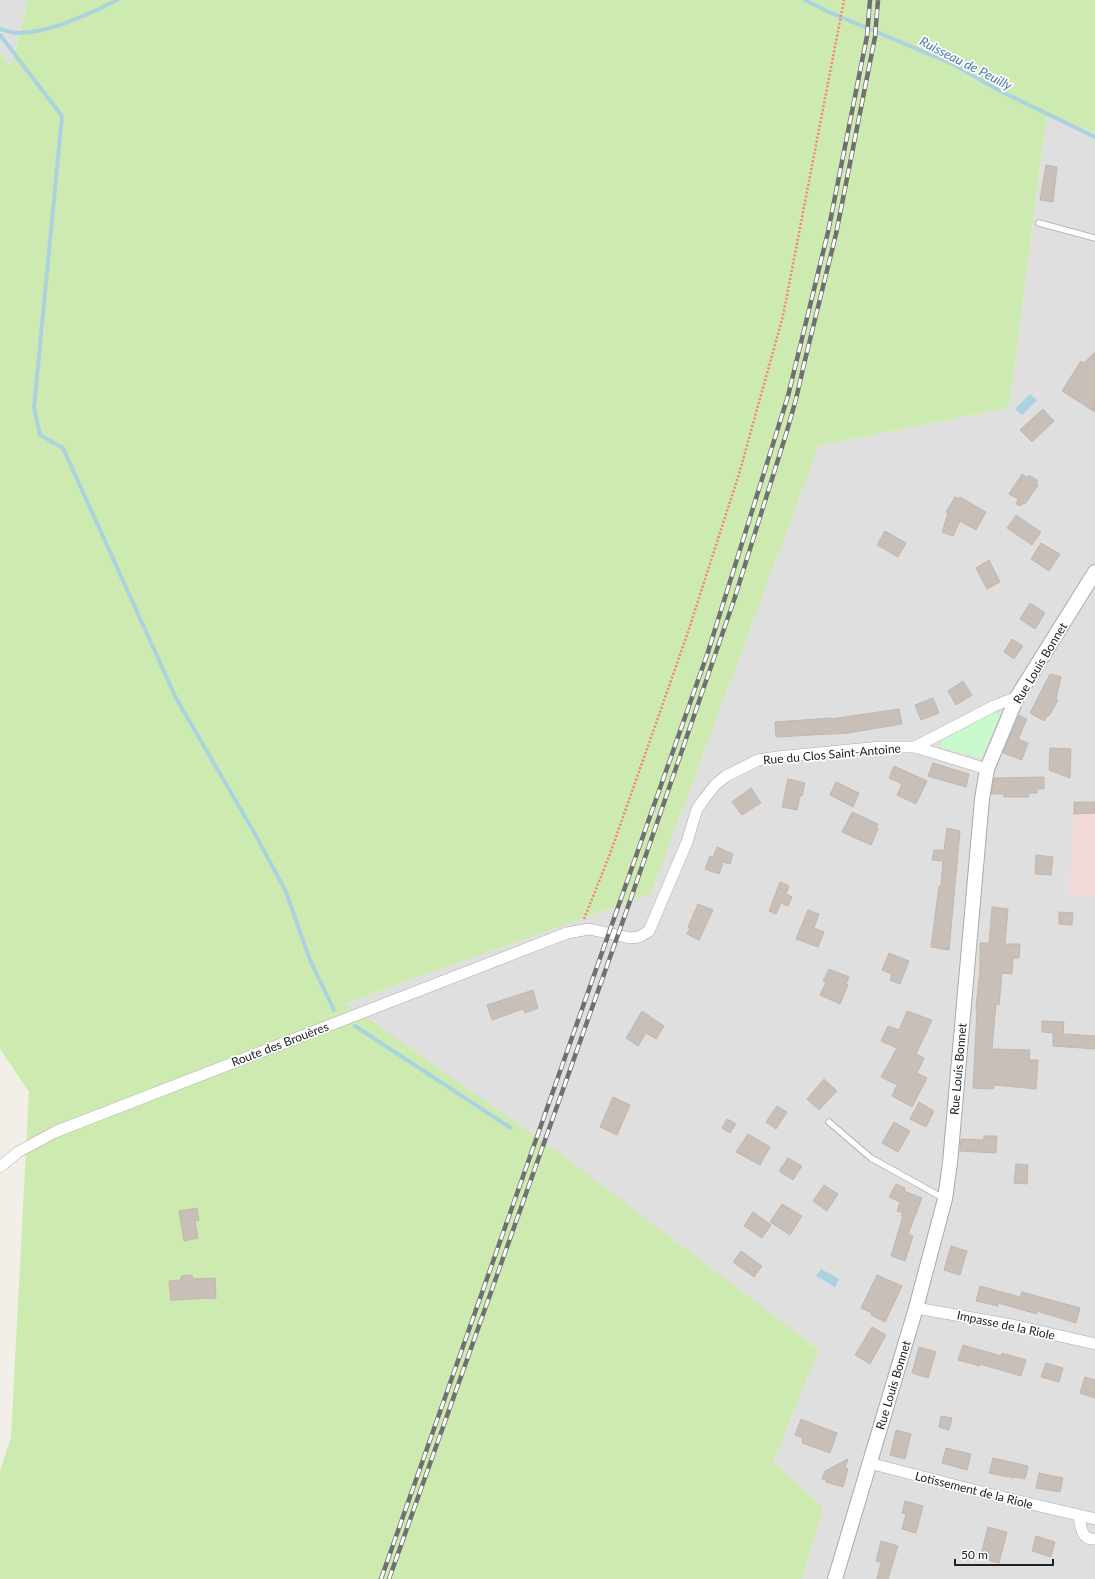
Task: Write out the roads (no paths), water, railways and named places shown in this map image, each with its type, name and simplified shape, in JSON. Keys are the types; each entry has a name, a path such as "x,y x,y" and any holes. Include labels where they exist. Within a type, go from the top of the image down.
{"street":[{"name":"Rue Louis Bonnet","path":"835,1579 916,1308 944,1199 950,1164 982,800 987,769 1017,698 1095,572"},
{"name":"Rue du Clos Saint-Antoine","path":"915,747 994,706 1017,698"},
{"name":"Rue du Clos Saint-Antoine","path":"567,933 589,929 630,938 639,937 649,931 687,842 697,809 715,785 732,773 758,760 881,747 915,747 987,769"},
{"name":"Route des Brouères","path":"0,1167 18,1152 55,1132 567,933"},
{"name":"Impasse de la Riole","path":"916,1308 1012,1325 1095,1344"},
{"name":"Lotissement de la Riole","path":"869,1463 1095,1519"},
{"path":"1079,1516 1082,1534 1086,1538 1095,1539"}],"lane":[{"path":"1039,223 1095,238"},
{"path":"829,1122 871,1158 944,1199"}],"water":[{"path":"1030,394 1037,400 1022,415 1015,409"},
{"path":"821,1269 839,1279 835,1287 816,1276"}],"waterway":[{"name":"Ruisseau de Peuilly","path":"0,29 18,33 42,30 82,17 117,0"},
{"name":"Ruisseau de Peuilly","path":"805,0 829,12 955,65 998,90 1095,137"},
{"path":"0,35 62,116 34,408 40,435 63,448 176,698 255,834 286,892 310,960 334,1010"},
{"path":"355,1026 511,1128"}],"railway":[{"path":"381,1579 708,652 788,396 828,232 867,36 870,0"},
{"path":"389,1579 630,901 734,600 787,431 836,234 875,37 878,0"}]}
